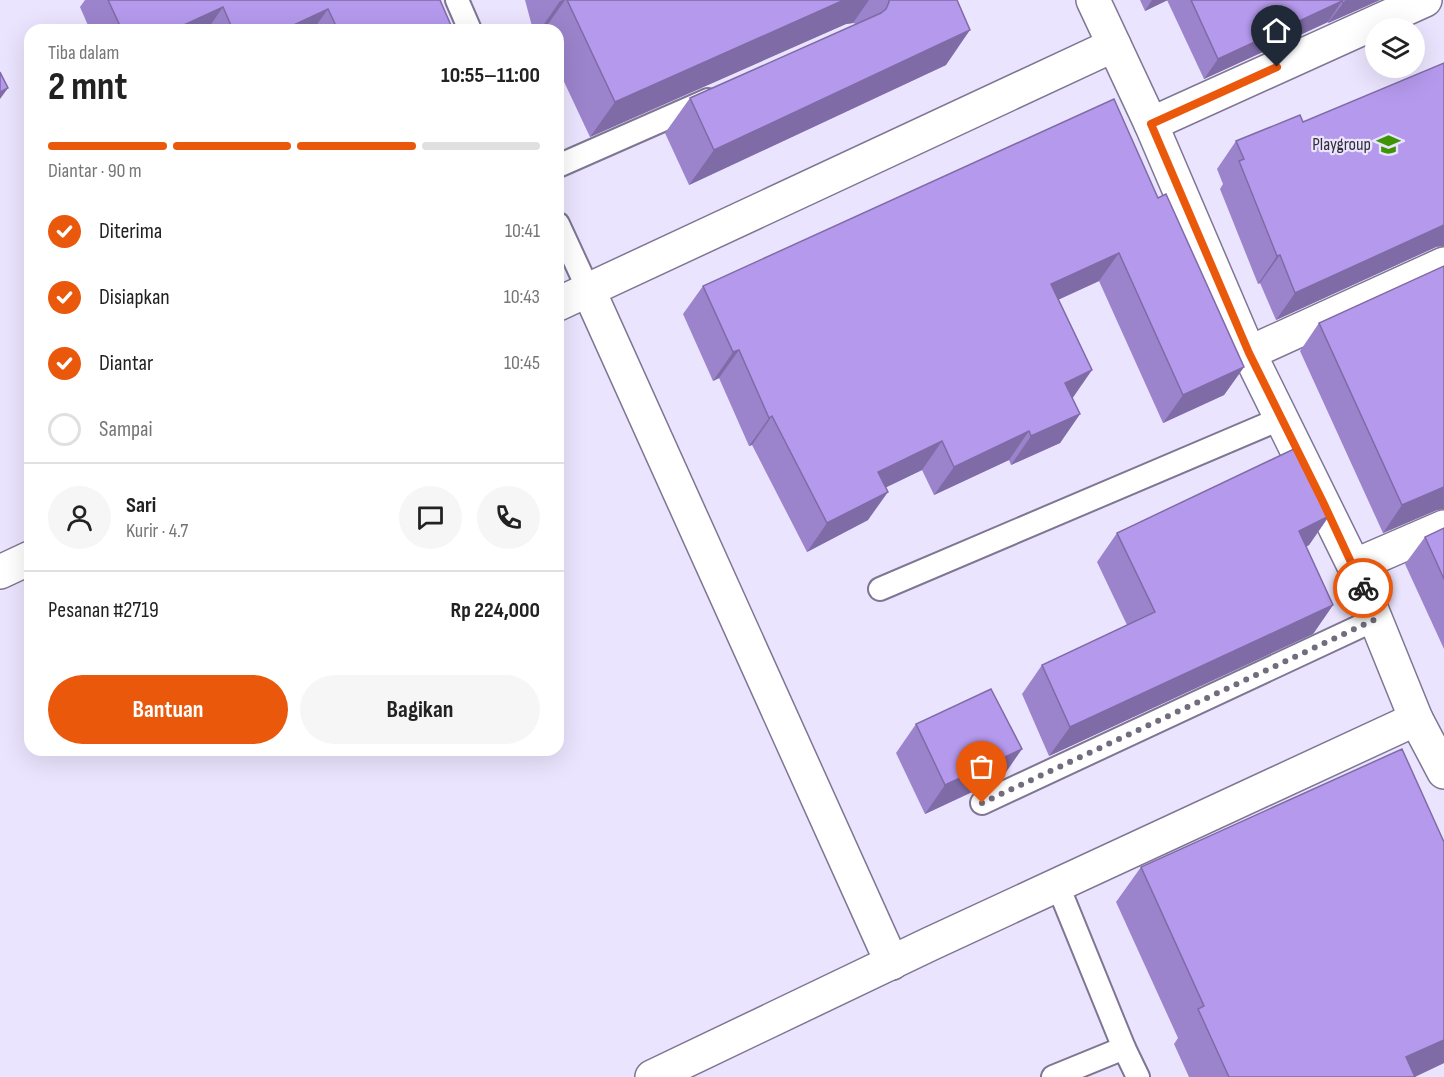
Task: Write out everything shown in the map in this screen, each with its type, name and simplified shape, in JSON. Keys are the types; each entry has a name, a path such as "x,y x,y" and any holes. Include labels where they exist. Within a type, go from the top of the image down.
{"street":[{"path":"1094,0 1151,124 1249,353 1354,566 1416,719 1444,772"},
{"path":"1151,124 1425,0"},
{"path":"564,301 1114,45"},
{"path":"1249,353 1444,264"},
{"path":"588,289 892,963"},
{"path":"1354,566 1444,527"},
{"path":"0,572 24,561"},
{"path":"652,1077 1416,719"}],"lane":[{"path":"457,0 467,24"},
{"path":"564,163 732,89"},
{"path":"564,237 588,289"},
{"path":"880,589 1282,418"},
{"path":"982,803 1376,619"},
{"path":"1058,886 1138,1077"},
{"path":"1053,1077 1124,1048"}],"building":[{"path":"108,0 440,0 450,24 335,24 328,9 296,24 230,24 223,7 186,24 119,24"},
{"path":"567,0 844,0 615,102"},
{"path":"889,0 957,0 970,30 714,150 690,98 881,13 886,9"},
{"path":"1191,0 1349,0 1343,3 1342,1 1218,59"},
{"path":"1444,63 1444,225 1295,293 1280,255 1277,256 1239,161 1244,159 1236,141 1300,115 1303,122 1408,78 1425,78 1425,71"},
{"path":"0,72 8,88 0,92"},
{"path":"1114,99 1158,198 1166,194 1244,367 1183,395 1119,253 1051,284 1092,370 1065,383 1080,414 1031,436 1029,431 954,467 942,441 878,472 888,492 827,523 772,416 769,418 739,350 733,352 703,286"},
{"path":"1444,266 1444,487 1402,505 1319,323"},
{"path":"1296,448 1329,516 1299,531 1333,605 1070,727 1042,665 1155,612 1117,533"},
{"path":"1444,528 1444,579 1425,537"},
{"path":"991,689 1022,749 945,785 916,724"},
{"path":"1402,749 1444,842 1444,1040 1406,1057 1415,1077 1229,1077 1198,1009 1204,1006 1141,867"}],"way so far":[{"path":"982,803 1376,619 1363,588"}],"place":[{"name":"Playgroup","path":"1389,144"}],"route":[{"path":"1277,67 1151,124 1249,353 1363,588"}]}
